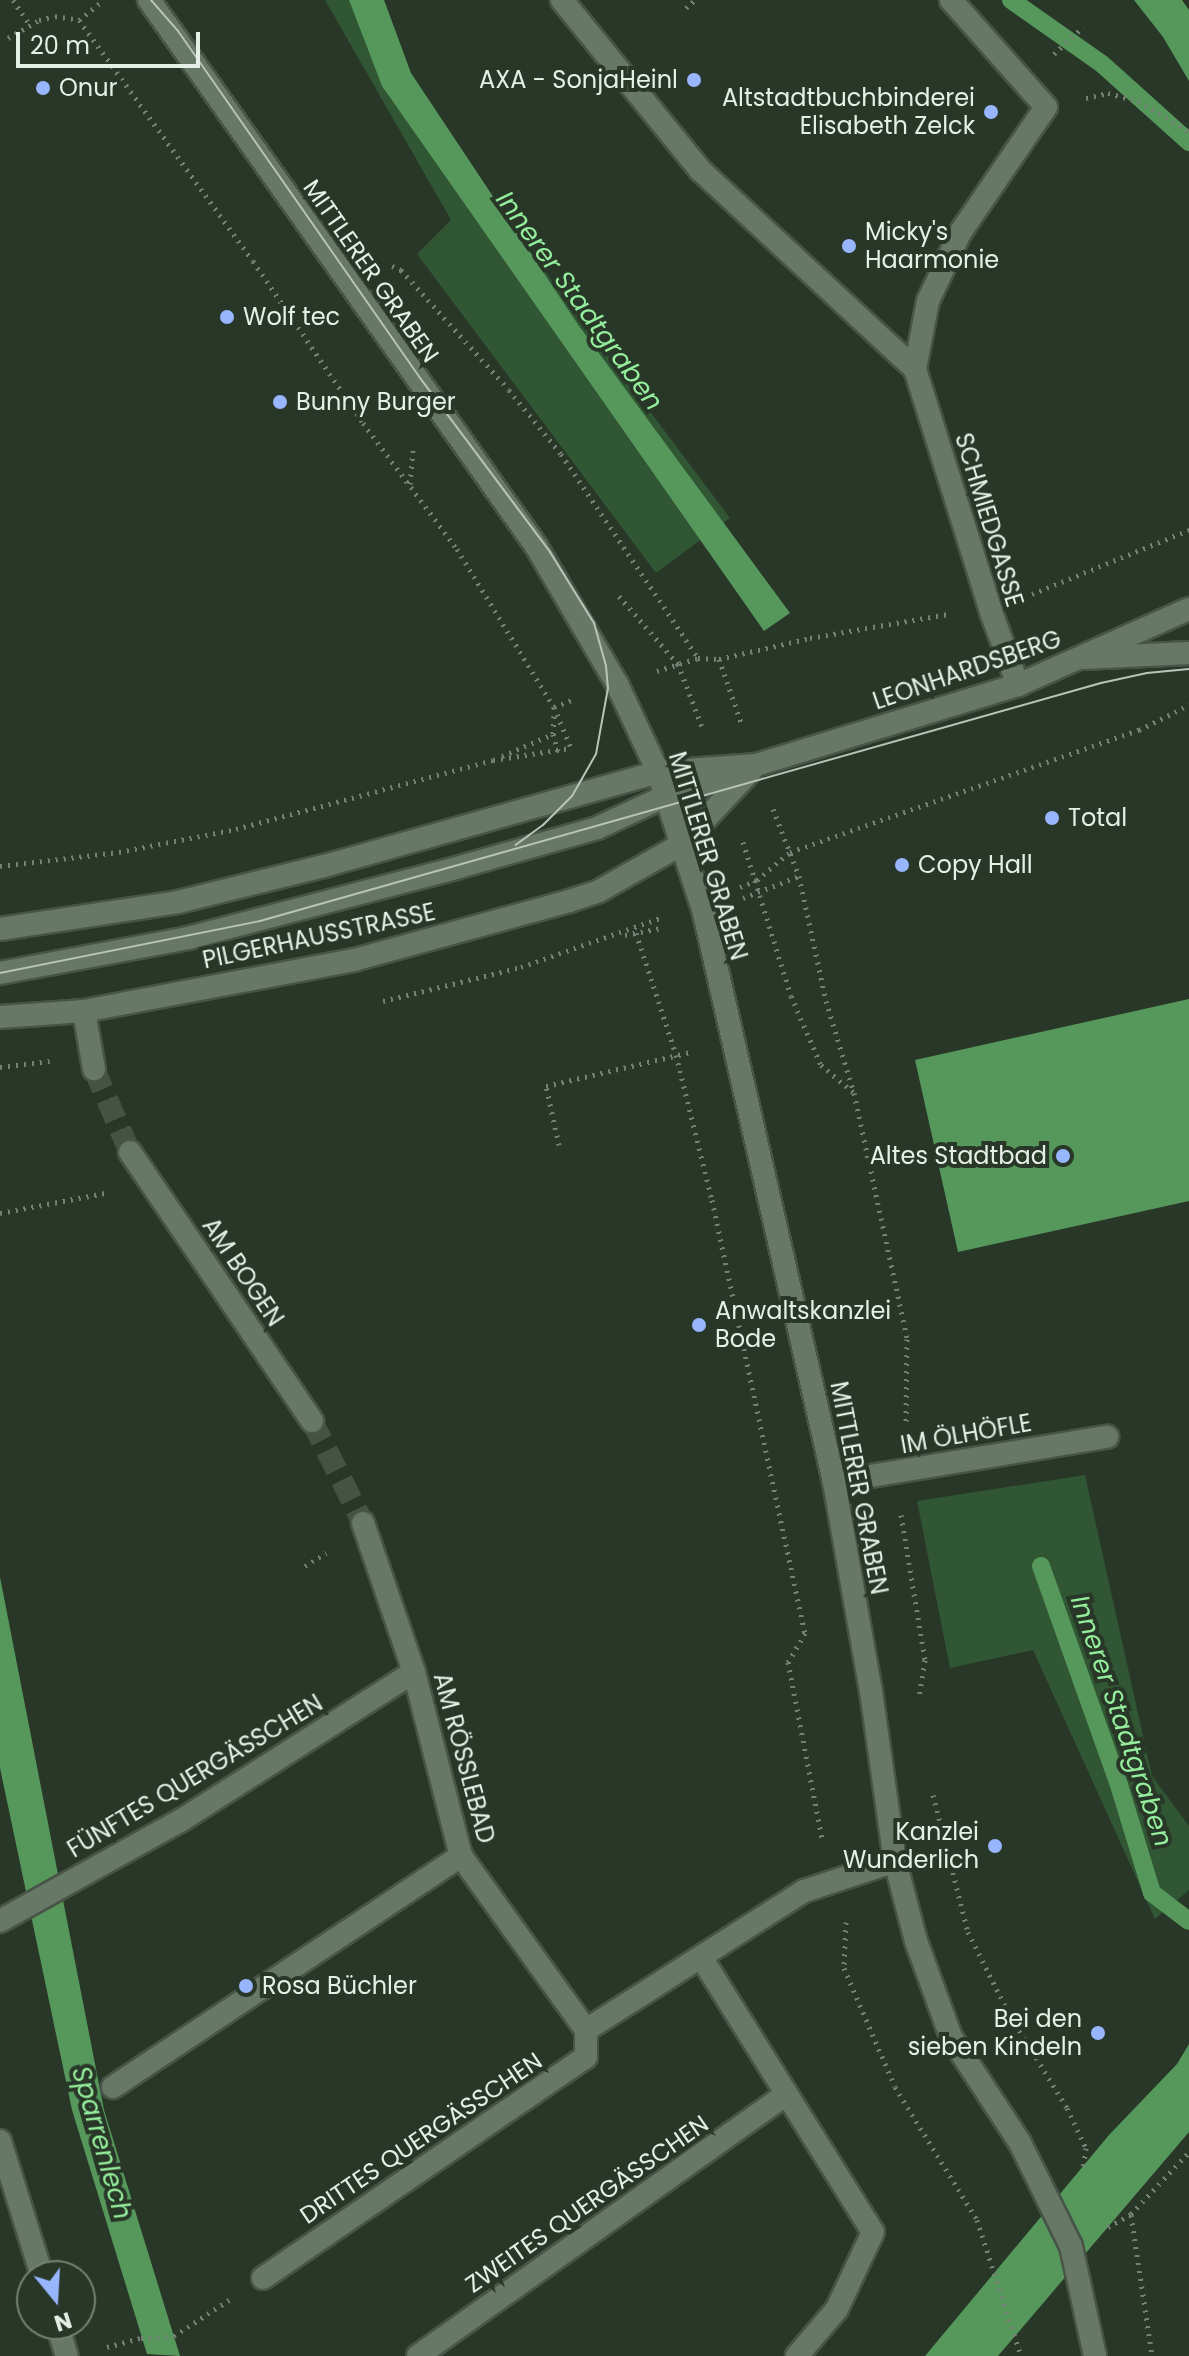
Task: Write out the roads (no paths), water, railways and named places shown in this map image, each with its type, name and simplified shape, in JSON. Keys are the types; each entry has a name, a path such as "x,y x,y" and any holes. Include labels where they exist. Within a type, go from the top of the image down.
{"street":[{"name":"MITTLERER GRABEN","path":"149,0 536,546 617,684 658,772 704,913 834,1482 871,1691 895,1861 916,1941 951,2037 1020,2143 1071,2246 1095,2356"},
{"path":"562,0 700,170 915,369"},
{"name":"SCHMIEDGASSE","path":"951,0 1046,107 960,233 928,301 915,369 988,605 1018,685"},
{"name":"LEONHARDSBERG","path":"658,772 756,765 1018,685 1189,609"},
{"path":"1083,658 1189,653"},
{"name":"LEONHARDSBERG","path":"682,844 756,765"},
{"path":"0,973 188,938 303,910 597,828 666,796 756,765"},
{"path":"0,929 178,902 324,866 658,772"},
{"name":"PILGERHAUSSTRASSE","path":"0,1017 84,1011 354,960 599,891 682,844"},
{"path":"84,1011 94,1069"},
{"name":"AM BOGEN","path":"130,1152 312,1421"},
{"name":"IM ÖLHÖFLE","path":"834,1482 1107,1437"},
{"name":"AM RÖSSLEBAD","path":"363,1523 414,1672 461,1856 586,2030"},
{"name":"FÜNFTES QUERGÄSSCHEN","path":"0,1921 180,1821 414,1672"},
{"path":"113,2087 461,1856"},
{"path":"586,2030 804,1891 895,1861"},
{"path":"701,1957 873,2232 837,2309 797,2356"},
{"name":"DRITTES QUERGÄSSCHEN","path":"263,2278 586,2057 586,2030"},
{"name":"ZWEITES QUERGÄSSCHEN","path":"418,2356 785,2095"},
{"path":"0,2141 37,2260"}],"water":[{"path":"349,0 384,0 411,73 579,326 790,613 764,631 382,86"},
{"path":"1134,0 1182,0 1189,10 1189,81 1163,37"},
{"name":"Altes Stadtbad","path":"1189,999 1189,1201 958,1252 915,1060"},
{"name":"Sparrenlech","path":"0,1577 104,2110 180,2356 147,2354 72,2110 0,1768"},
{"path":"1189,2044 1189,2132 998,2356 925,2356 1109,2135 1177,2064"}],"waterway":[{"path":"1011,0 1102,64 1189,142"},
{"name":"Innerer Stadtgraben","path":"1041,1566 1119,1785 1152,1893 1189,1921"}],"tunnel":[{"path":"94,1069 130,1152"},
{"path":"312,1421 363,1523"}],"tram line":[{"path":"151,0 178,31 423,382 550,552 594,623 606,666 608,688 596,754 572,796 543,825 515,845"},
{"path":"0,973 260,921 1101,683 1147,673 1189,669"}],"place":[{"name":"AXA - SonjaHeinl","path":"694,80"},
{"name":"Onur","path":"43,88"},
{"name":"Altstadtbuchbinderei Elisabeth Zelck","path":"991,112"},
{"name":"Micky's Haarmonie","path":"849,246"},
{"name":"Wolf tec","path":"227,317"},
{"name":"Bunny Burger","path":"280,402"},
{"name":"Total","path":"1052,818"},
{"name":"Copy Hall","path":"902,865"},
{"name":"Altes Stadtbad","path":"1063,1156"},
{"name":"Anwaltskanzlei Bode","path":"699,1325"},
{"name":"Kanzlei Wunderlich","path":"995,1846"},
{"name":"Rosa Büchler","path":"246,1986"},
{"name":"Bei den sieben Kindeln","path":"1098,2033"}]}
